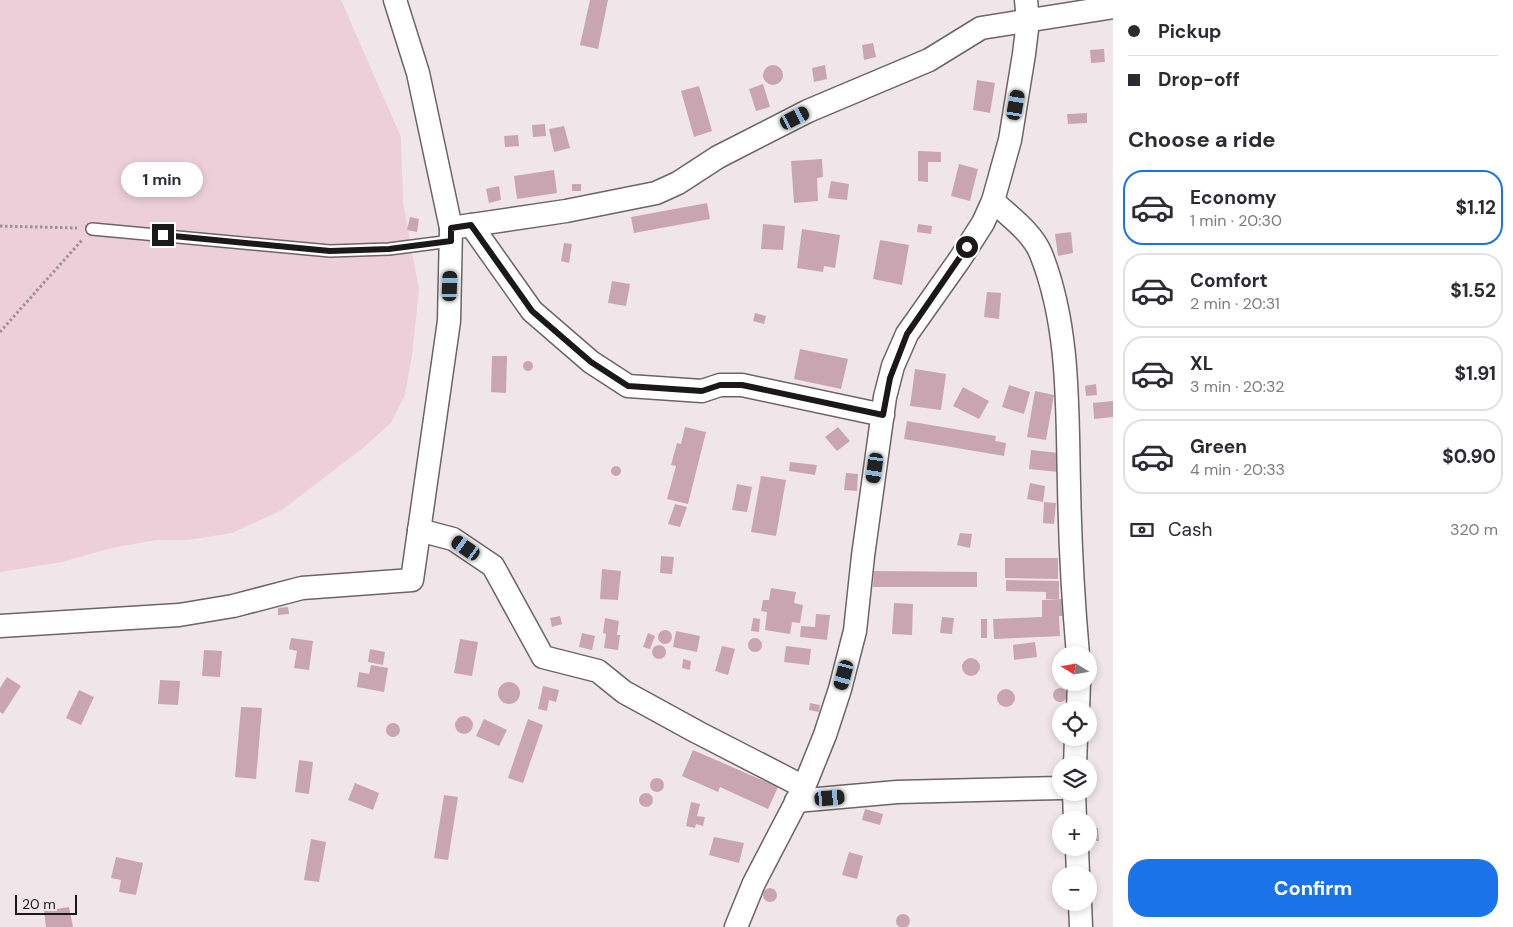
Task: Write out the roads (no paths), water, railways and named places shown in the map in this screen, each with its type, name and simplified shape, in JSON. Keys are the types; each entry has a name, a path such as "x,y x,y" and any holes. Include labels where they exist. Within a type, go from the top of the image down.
{"street":[{"path":"0,626 179,615 233,606 302,588 412,580 449,321 458,231 418,73 395,0"},
{"path":"458,231 656,193 678,183 718,158 808,111 929,60 981,28 1027,10 1113,7"},
{"path":"736,927 754,883 800,794 825,735 855,630 863,556 890,378 907,334 960,259 993,201 1010,140 1027,10"},
{"path":"993,201 1028,233 1041,253 1062,334 1067,374 1071,565 1077,646"},
{"path":"458,231 532,311 591,362 628,386 702,391 720,385 742,385 883,415"},
{"path":"419,530 453,539 493,566 543,657 598,671 624,692 800,794 1052,788"},
{"path":"1080,911 1081,927"}],"lane":[{"path":"92,229 330,251 389,249 458,231"}]}
